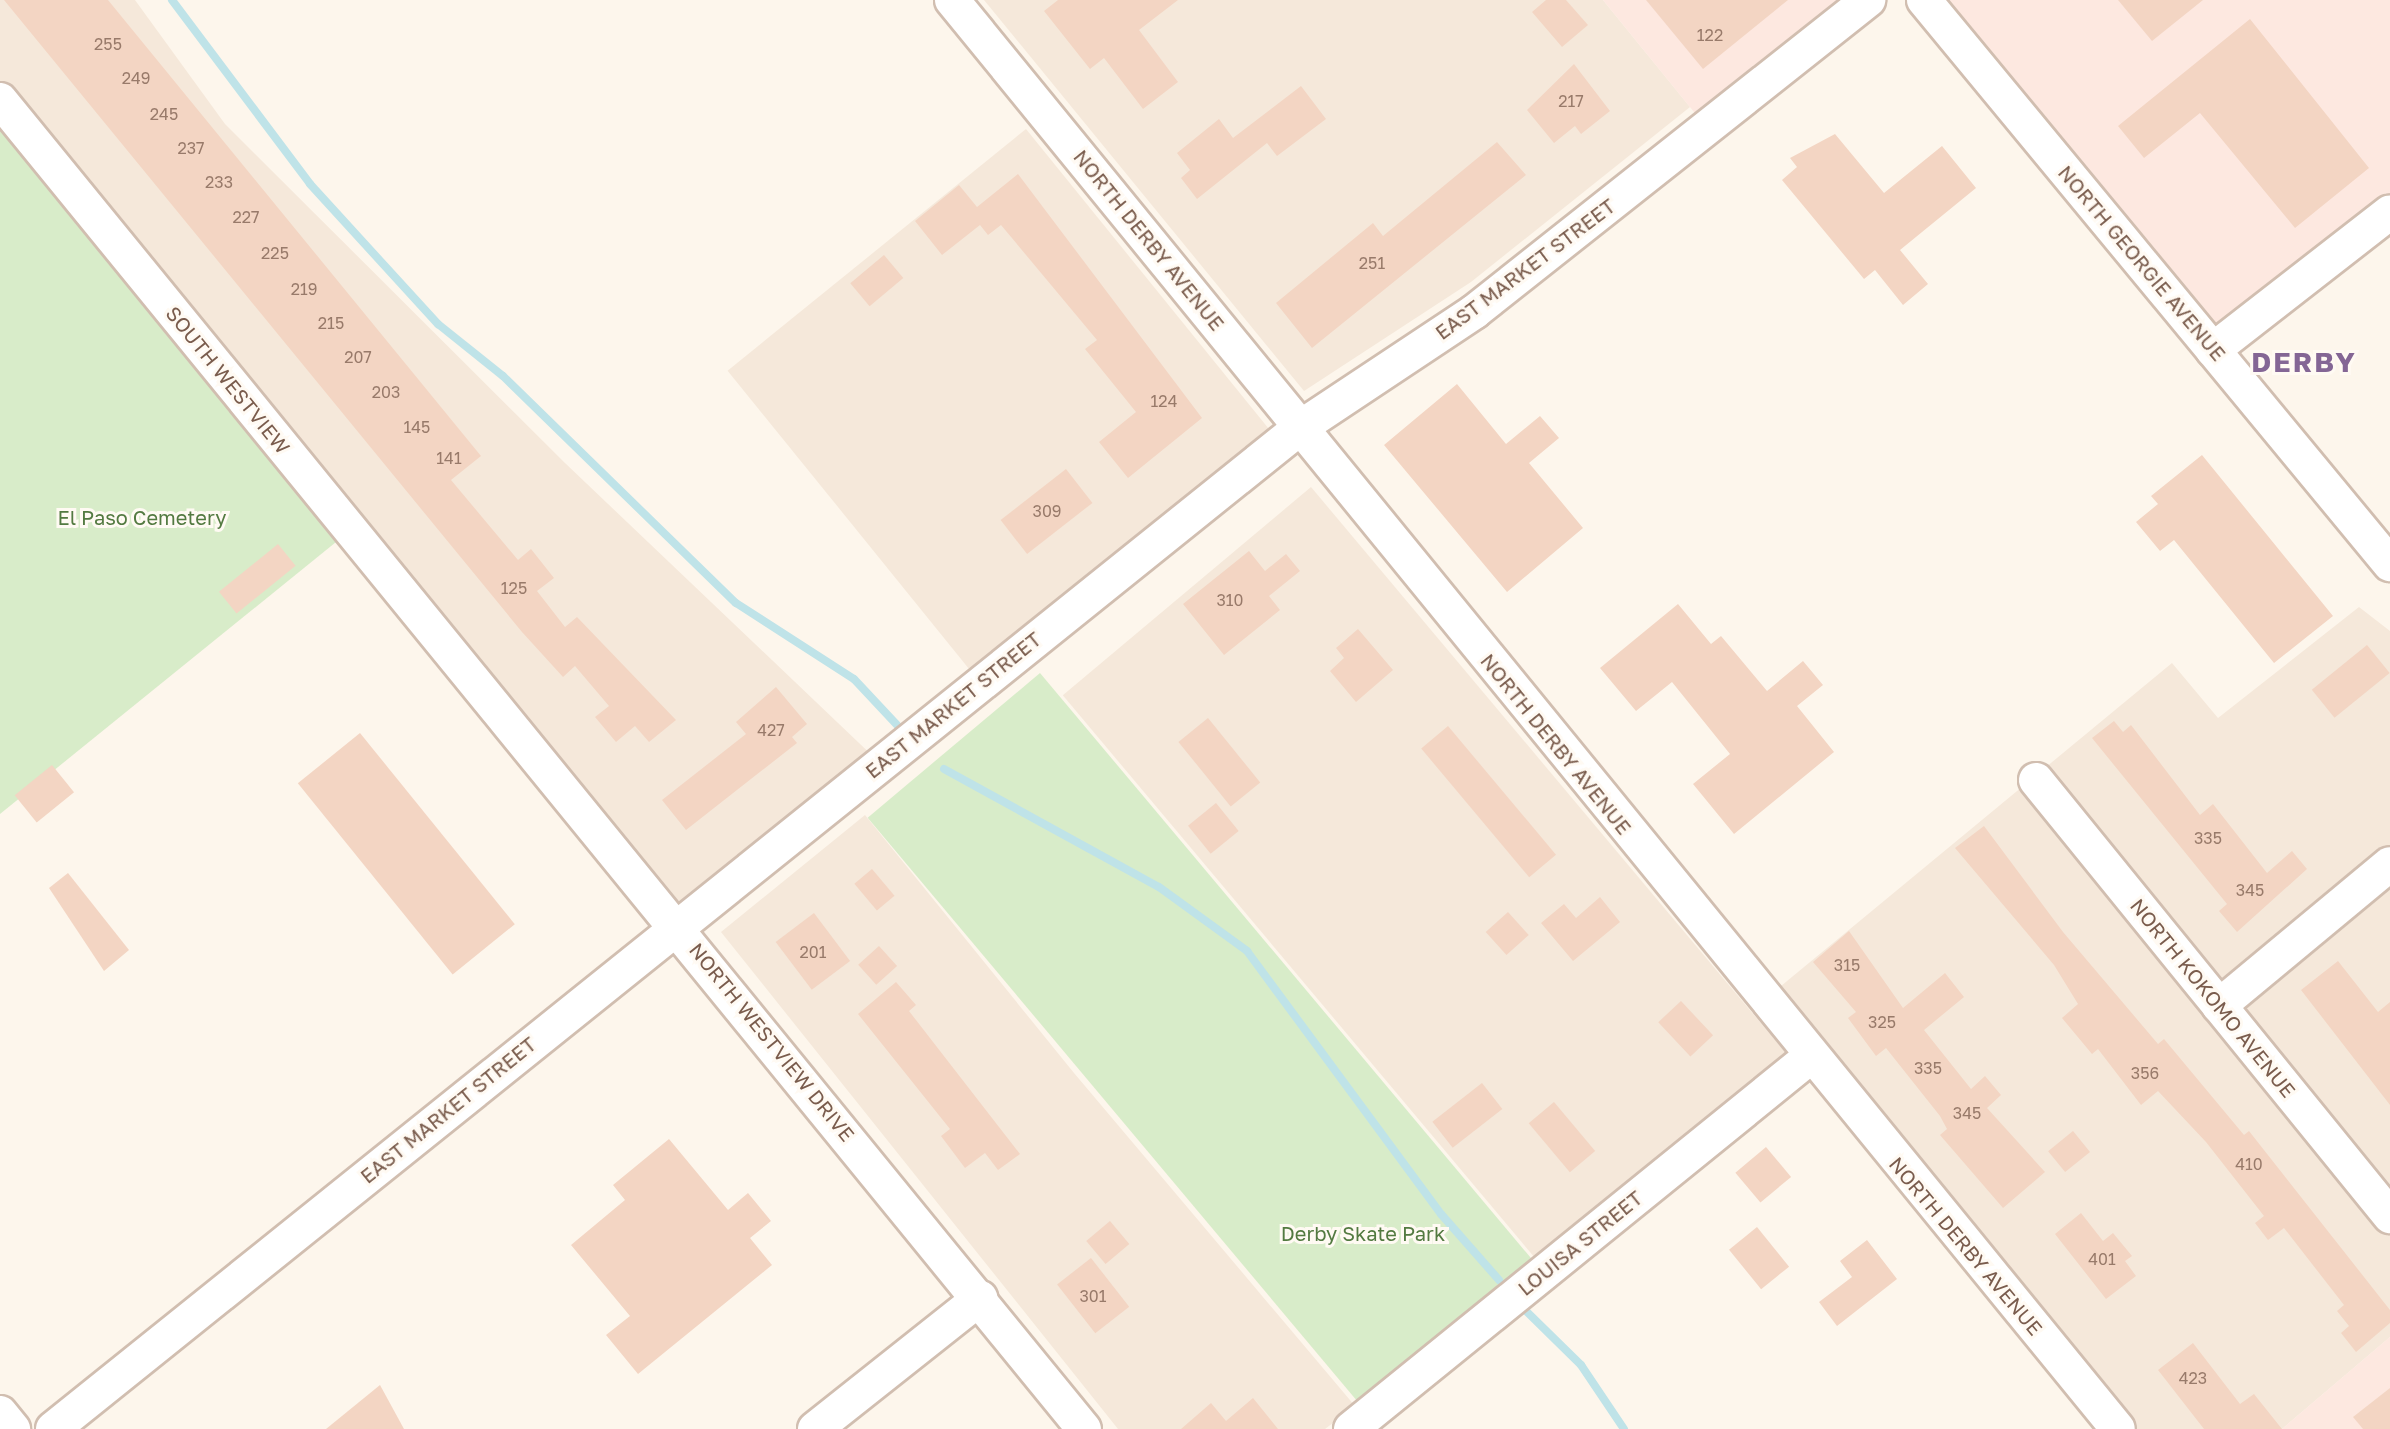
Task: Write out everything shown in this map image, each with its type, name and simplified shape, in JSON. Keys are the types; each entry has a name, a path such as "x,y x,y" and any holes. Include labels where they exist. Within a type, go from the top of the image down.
{"street":[{"name":"NORTH DERBY AVENUE","path":"952,0 1810,1057 2118,1429"},
{"name":"EAST MARKET STREET","path":"53,1429 1301,427 1474,312 1868,0"},
{"name":"NORTH GEORGIE AVENUE","path":"1924,0 2390,564"},
{"name":"SOUTH WESTVIEW","path":"0,100 459,657"},
{"path":"2213,350 2390,212"},
{"name":"NORTH WESTVIEW DRIVE","path":"459,657 1084,1429"},
{"name":"NORTH KOKOMO AVENUE","path":"2036,780 2390,1216"},
{"path":"2219,1006 2390,864"},
{"name":"LOUISA STREET","path":"1351,1429 1810,1057"},
{"path":"815,1429 980,1298"},
{"path":"0,1413 13,1429"}],"shaded area":[{"path":"0,0 135,0 225,124 565,463 880,763 678,925 0,98"},
{"path":"984,0 1603,0 1690,107 1471,282 1304,391"},
{"path":"1603,0 1868,0 1707,128"},
{"path":"1924,0 2390,0 2390,212 2213,350"},
{"path":"1026,129 1280,443 982,685 728,371"},
{"path":"1311,487 1785,1052 1537,1261 1063,695"},
{"path":"2359,607 2390,631 2390,1337 2282,1429 2118,1429 1764,1000 2172,663 2218,718"},
{"path":"865,815 1074,1073 1355,1406 1325,1429 1118,1429 721,932"},
{"path":"2390,1337 2390,1429 2282,1429"}],"green space":[{"name":"El Paso Cemetery","path":"0,119 341,538 0,814"},
{"name":"Derby Skate Park","path":"1040,673 1534,1261 1361,1406 868,818"}],"building":[{"path":"4,0 108,0 481,456 451,480 518,560 531,549 554,578 537,591 565,627 577,617 676,720 649,742 635,726 616,742 595,717 609,706 575,666 563,677 522,632"},
{"path":"1058,0 1178,0 1139,30 1178,82 1143,109 1104,58 1090,69 1044,11"},
{"path":"1546,0 1566,0 1588,25 1562,47 1532,12"},
{"path":"1646,0 1788,0 1703,69"},
{"path":"2118,0 2203,0 2152,41"},
{"path":"2250,19 2369,168 2295,228 2200,113 2144,158 2118,126"},
{"path":"1574,64 1610,111 1581,134 1575,126 1554,143 1527,110"},
{"path":"1301,86 1326,119 1277,156 1267,143 1197,199 1181,178 1190,170 1177,153 1219,119 1233,138"},
{"path":"1835,134 1884,193 1942,146 1976,188 1900,250 1928,284 1903,305 1875,270 1864,279 1782,180 1797,167 1790,158"},
{"path":"1497,142 1526,175 1312,348 1276,303 1373,223 1383,236"},
{"path":"1018,174 1202,418 1128,478 1099,442 1136,412 1085,349 1097,340 1001,225 988,235 980,225 942,255 915,221 959,185 977,207"},
{"path":"884,255 903,278 870,306 850,283"},
{"path":"1457,384 1506,444 1540,416 1559,438 1529,463 1583,528 1507,592 1384,445"},
{"path":"2202,455 2333,616 2274,663 2174,540 2160,551 2136,522 2158,504 2151,496"},
{"path":"1066,469 1092,503 1027,554 1001,520"},
{"path":"278,544 296,566 237,614 219,592"},
{"path":"1249,551 1265,571 1286,554 1300,571 1269,596 1280,610 1224,655 1183,604"},
{"path":"1678,604 1711,644 1721,636 1767,691 1803,661 1823,685 1797,706 1834,752 1734,834 1693,784 1730,754 1672,682 1636,711 1600,668"},
{"path":"1358,629 1393,670 1356,702 1330,671 1344,658 1336,648"},
{"path":"2367,645 2390,673 2334,718 2312,690"},
{"path":"776,687 807,724 792,737 797,743 686,830 662,800 746,734 736,722"},
{"path":"1208,718 1260,783 1231,806 1178,742"},
{"path":"2114,721 2123,732 2131,725 2200,815 2213,804 2267,873 2292,851 2307,869 2237,932 2219,911 2227,904 2092,738"},
{"path":"1448,726 1556,855 1529,877 1421,748"},
{"path":"360,733 515,924 453,975 298,783"},
{"path":"52,765 74,792 37,822 15,795"},
{"path":"1216,803 1239,831 1211,854 1188,826"},
{"path":"1984,826 2063,932 2158,1044 2164,1039 2244,1135 2249,1131 2390,1310 2390,1323 2356,1352 2341,1333 2349,1326 2337,1311 2344,1305 2284,1228 2268,1240 2255,1223 2264,1216 2206,1142 2158,1091 2141,1105 2098,1049 2092,1054 2062,1018 2078,1004 2054,965 1955,848"},
{"path":"872,869 894,896 877,911 854,884"},
{"path":"68,873 129,950 104,971 49,888"},
{"path":"1600,897 1620,922 1573,961 1541,923 1564,904 1576,918"},
{"path":"1508,912 1529,935 1506,955 1486,932"},
{"path":"814,913 850,961 812,990 776,942"},
{"path":"1849,931 1903,1008 1945,973 1964,997 1924,1030 1971,1089 1985,1076 2001,1095 1987,1108 2045,1172 2003,1208 1940,1135 1947,1129 1940,1116 1886,1048 1876,1056 1848,1018 1856,1012 1813,962"},
{"path":"879,946 897,966 876,985 858,965"},
{"path":"2338,961 2378,1012 2390,1002 2390,1105 2301,990"},
{"path":"896,982 916,1005 909,1011 1020,1154 998,1170 985,1153 965,1168 941,1136 950,1129 858,1014"},
{"path":"1681,1001 1713,1035 1690,1057 1658,1022"},
{"path":"1482,1083 1502,1109 1453,1148 1432,1122"},
{"path":"1554,1102 1595,1151 1570,1172 1529,1123"},
{"path":"2073,1131 2090,1152 2065,1172 2048,1151"},
{"path":"669,1139 728,1210 748,1193 771,1221 750,1238 772,1265 638,1374 606,1335 630,1316 571,1245 625,1200 613,1185"},
{"path":"1766,1147 1791,1177 1760,1203 1735,1173"},
{"path":"2081,1213 2103,1241 2113,1233 2132,1256 2125,1261 2136,1276 2106,1299 2055,1234"},
{"path":"1110,1221 1129,1244 1106,1264 1086,1241"},
{"path":"1757,1227 1789,1267 1761,1289 1729,1250"},
{"path":"1867,1240 1897,1279 1837,1326 1819,1302 1852,1277 1840,1261"},
{"path":"1091,1258 1129,1307 1095,1333 1057,1284"},
{"path":"2193,1343 2240,1404 2254,1394 2282,1429 2204,1429 2158,1370"},
{"path":"380,1385 404,1429 326,1429"},
{"path":"2390,1388 2390,1429 2363,1429 2353,1417"},
{"path":"1253,1398 1278,1429 1181,1429 1211,1403 1226,1421"}],"waterway":[{"path":"172,0 310,184 438,324 503,376 736,603 854,679 897,725"},
{"path":"944,769 1159,887 1247,951 1441,1214 1499,1280"},
{"path":"1522,1307 1581,1365 1624,1429"}],"district":[{"name":"DERBY","path":"2304,362"}]}
